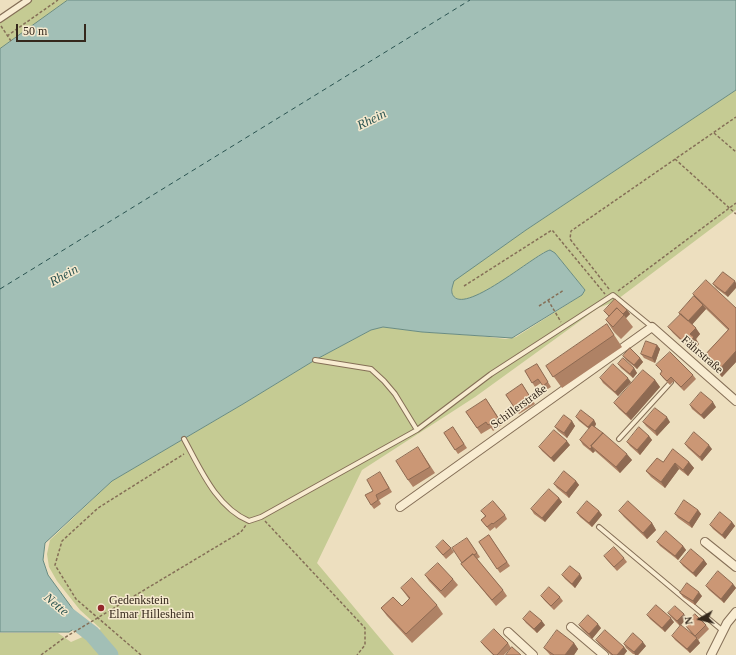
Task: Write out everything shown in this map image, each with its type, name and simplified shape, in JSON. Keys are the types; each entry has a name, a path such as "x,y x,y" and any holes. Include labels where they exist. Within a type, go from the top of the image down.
{"street":[{"path":"0,19 28,0"},
{"name":"Fährstraße","path":"652,327 688,364 736,401"},
{"name":"Schillerstraße","path":"400,507 652,327"},
{"path":"705,542 736,567"},
{"path":"711,655 727,623 736,612"},
{"path":"571,626 604,655"},
{"path":"508,632 533,655"}],"lane":[{"path":"184,439 218,496 238,516 249,521 261,516 417,430 491,374 613,295 652,327"},
{"path":"315,360 370,369 384,381 395,394 417,430"},
{"path":"619,439 675,378"},
{"path":"599,527 723,631"}],"path":[{"path":"7,36 58,0"},
{"path":"0,26 11,41"},
{"path":"736,117 571,231 570,239 613,295 736,203"},
{"path":"714,133 736,152"},
{"path":"675,159 736,214"},
{"path":"464,286 552,230 608,298"},
{"path":"539,306 564,290"},
{"path":"548,300 564,327"},
{"path":"141,655 76,598 55,565 62,541 98,508 190,450"},
{"path":"261,516 365,628 365,645 357,655"},
{"path":"41,655 64,638 241,532 249,521"}],"green space":[{"path":"32,0 68,0 0,49 0,22"},
{"path":"736,90 736,210 614,302 598,308 475,397 362,470 317,563 394,655 0,655 0,633 58,633 71,642 101,629 80,610 57,581 49,567 47,554 50,540 112,481 315,360 371,330 383,327 506,339 516,337 582,295 585,290 555,253 544,252 504,280 473,298 466,300 461,300 454,297 452,294 453,281 526,230"}],"water":[{"name":"Rhein","path":"68,0 736,0 736,90 526,230 454,281 452,290 452,293 458,299 469,298 499,283 550,250 555,253 585,290 582,295 512,338 422,332 383,327 371,330 315,360 112,481 45,543 43,560 48,575 83,623 69,632 0,632 0,49"}],"building":[{"path":"723,272 735,281 725,293 713,284"},
{"path":"706,280 736,308 736,351 718,371 703,357 729,329 693,294"},
{"path":"694,296 703,305 688,321 679,313"},
{"path":"615,299 627,310 623,314 617,308 609,316 604,311"},
{"path":"617,308 624,315 613,327 606,320"},
{"path":"681,314 696,328 690,334 694,337 687,345 668,327"},
{"path":"607,324 614,335 553,377 546,366"},
{"path":"646,341 657,345 652,358 641,354"},
{"path":"630,348 640,358 634,365 623,356"},
{"path":"670,352 693,375 681,387 671,377 667,381 660,374 662,371 656,365"},
{"path":"623,358 634,368 630,374 618,364"},
{"path":"537,364 548,382 543,386 538,379 532,383 525,371"},
{"path":"613,364 628,378 615,392 600,378"},
{"path":"643,370 655,380 626,414 614,403"},
{"path":"522,384 532,400 516,410 506,395"},
{"path":"701,392 713,402 701,415 690,405"},
{"path":"486,399 498,418 488,425 486,422 477,428 466,412"},
{"path":"655,408 667,417 655,431 643,422"},
{"path":"581,410 594,420 588,427 576,417"},
{"path":"564,415 572,421 564,433 555,427"},
{"path":"592,425 603,433 590,449 580,440"},
{"path":"453,427 464,444 455,450 444,433"},
{"path":"639,427 649,436 637,450 627,442"},
{"path":"554,430 567,441 551,458 539,447"},
{"path":"694,432 709,445 700,457 685,444"},
{"path":"603,433 627,454 616,467 591,446"},
{"path":"418,447 430,467 408,480 396,461"},
{"path":"673,449 689,462 683,470 675,463 661,482 646,471 657,458 663,462"},
{"path":"564,471 576,481 566,493 554,484"},
{"path":"380,472 389,488 376,495 378,500 371,505 365,495 373,491 367,480"},
{"path":"549,489 559,498 542,518 531,509"},
{"path":"684,500 698,510 689,523 675,514"},
{"path":"493,501 505,515 487,527 481,520 486,516 481,511"},
{"path":"587,501 599,511 589,523 577,513"},
{"path":"628,501 652,523 643,533 619,511"},
{"path":"720,512 732,522 722,535 710,525"},
{"path":"666,531 683,546 675,556 657,542"},
{"path":"489,535 507,562 497,569 479,542"},
{"path":"467,538 477,553 474,555 473,554 462,563 452,548"},
{"path":"443,540 451,548 443,555 436,547"},
{"path":"614,547 624,558 614,567 604,556"},
{"path":"691,549 704,560 693,573 680,562"},
{"path":"473,554 503,590 492,600 461,564"},
{"path":"438,563 453,579 441,591 425,575"},
{"path":"570,566 580,574 572,584 562,575"},
{"path":"718,571 733,584 721,599 706,586"},
{"path":"412,578 437,605 406,634 381,608 393,597 402,606 410,598 401,588"},
{"path":"687,583 699,592 693,601 680,593"},
{"path":"549,587 560,597 551,606 541,596"},
{"path":"656,605 671,618 662,628 647,615"},
{"path":"675,606 684,614 677,621 668,613"},
{"path":"530,611 542,621 534,629 523,619"},
{"path":"695,614 706,625 695,636 685,625"},
{"path":"588,615 598,624 589,634 579,625"},
{"path":"681,625 697,638 687,649 672,636"},
{"path":"494,629 508,643 497,655 494,655 481,642"},
{"path":"557,630 574,643 565,655 554,655 544,648"},
{"path":"605,630 624,647 617,655 613,655 596,640"},
{"path":"633,633 643,642 634,652 624,644"},
{"path":"512,647 521,655 506,655"}],"waterway":[{"name":"Nette","path":"62,611 92,634 110,655"}],"ferry route":[{"path":"0,289 470,0"}],"place":[{"name":"Gedenkstein Elmar Hillesheim","path":"101,608"}]}
